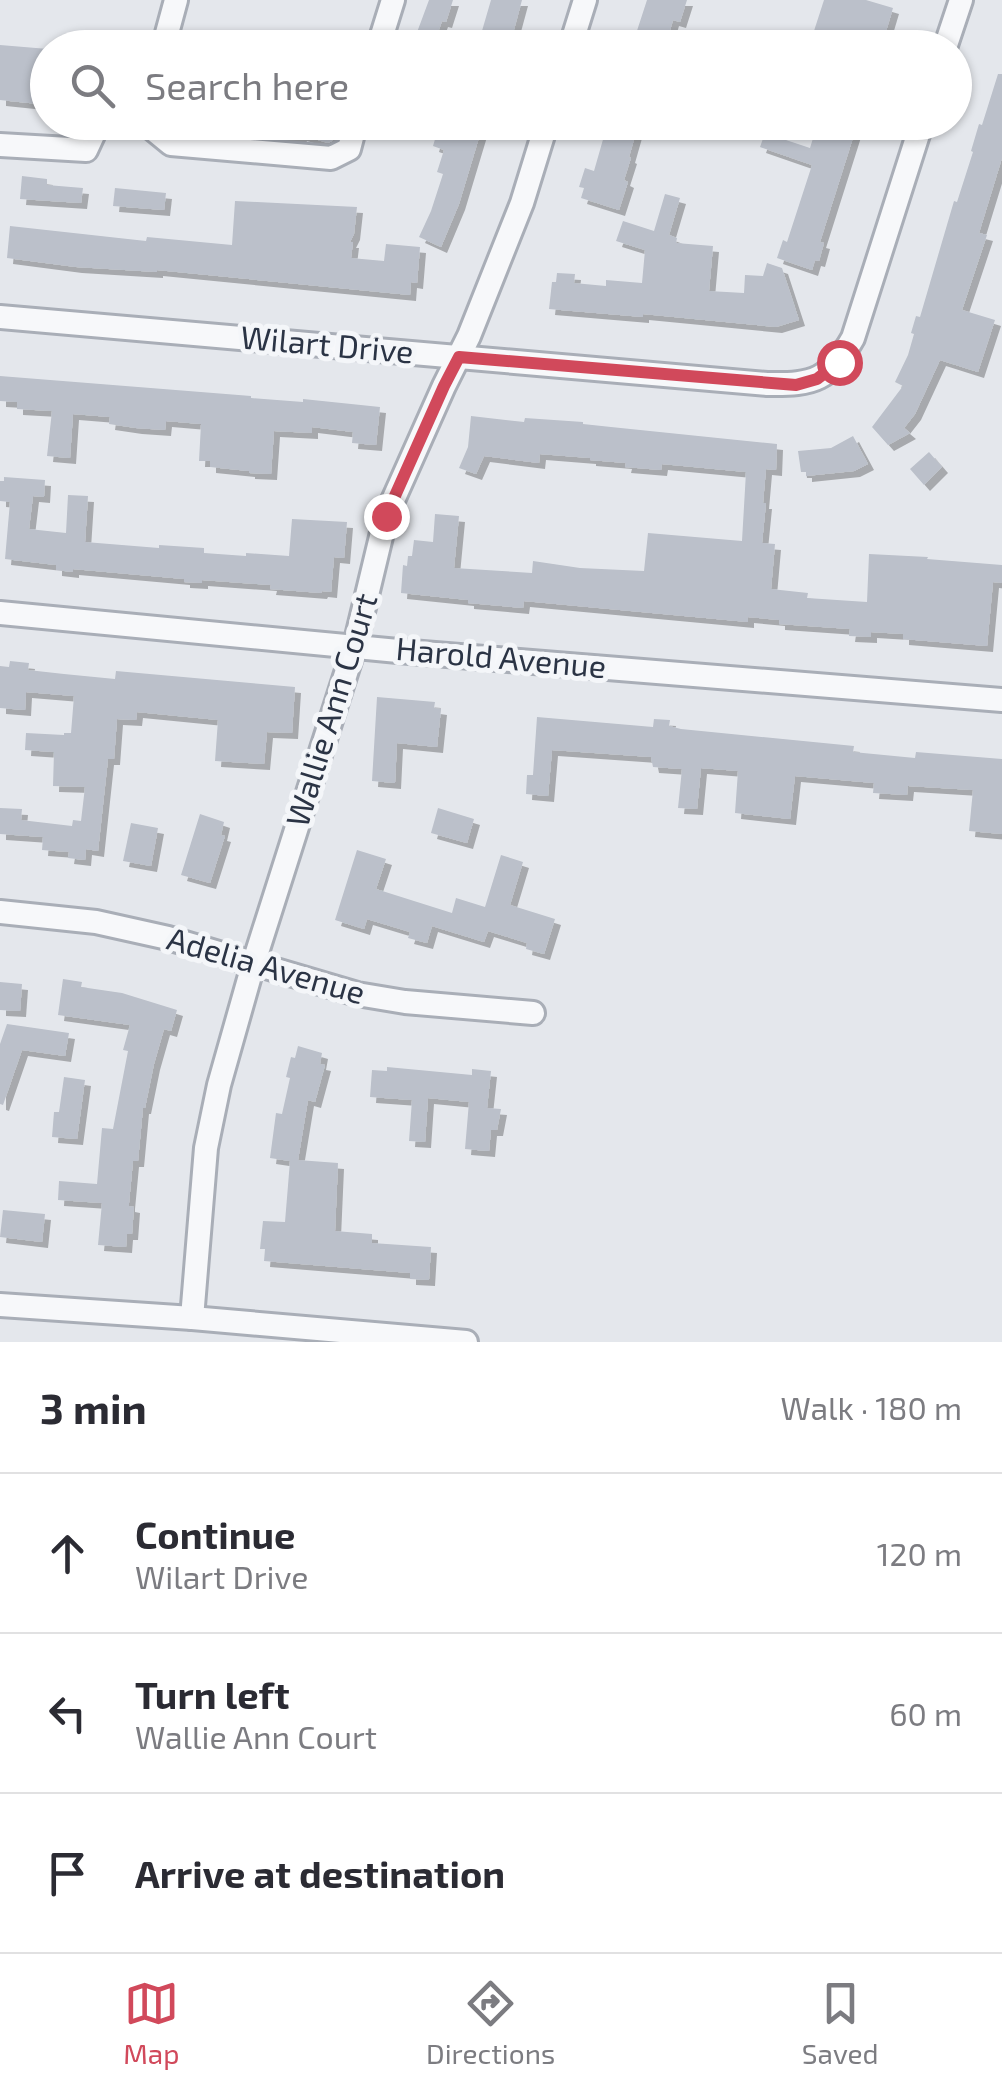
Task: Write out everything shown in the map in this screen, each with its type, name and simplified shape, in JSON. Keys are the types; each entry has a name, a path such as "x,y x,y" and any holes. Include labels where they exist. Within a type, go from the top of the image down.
{"street":[{"path":"168,30 176,0"},
{"path":"384,30 393,0"},
{"path":"576,30 585,0"},
{"path":"951,30 960,0"},
{"path":"0,144 86,150 91,140"},
{"path":"166,140 171,144 331,158 349,149 351,140"},
{"name":"Wallie Ann Court","path":"192,1318 206,1148 219,1085 253,965 355,646 386,516 470,336 522,202 541,140"},
{"name":"Wilart Drive","path":"0,316 796,385 830,371 853,338 916,140"},
{"name":"Harold Avenue","path":"0,614 1002,700"},
{"name":"Adelia Avenue","path":"0,912 96,922 168,938 357,994 533,1013"},
{"path":"0,1305 466,1342"}],"building":[{"path":"429,0 453,0 446,22 442,21 439,30 418,30"},
{"path":"491,0 522,0 514,30 482,30"},
{"path":"647,0 687,0 680,22 673,20 670,30 637,30"},
{"path":"824,0 866,0 893,8 886,30 814,30"},
{"path":"0,45 30,48 30,103 0,100"},
{"path":"998,74 1002,74 1002,158 979,233 987,235 962,310 995,320 978,372 940,360 915,414 904,428 910,433 888,445 872,427 903,386 895,382 908,355 916,316 920,317 954,201 957,202"},
{"path":"435,140 478,140 441,247 419,237 443,174 437,172 444,150 433,146"},
{"path":"603,140 634,140 619,210 581,198 584,188 579,187 585,168 594,171"},
{"path":"762,140 786,140 810,148 812,140 852,140 820,242 824,243 819,261 815,260 812,270 777,258 783,240 787,242 812,165 760,147"},
{"path":"22,176 47,179 47,185 83,188 81,203 20,199"},
{"path":"115,188 166,193 164,210 113,206"},
{"path":"665,194 680,198 669,235 677,238 676,243 713,246 709,291 744,293 745,275 763,276 767,263 782,268 799,320 776,327 549,309 557,273 575,274 574,283 642,283 645,250 616,241 623,221 654,231"},
{"path":"235,201 357,207 351,258 384,261 386,244 420,247 417,283 411,282 410,295 7,258 10,226 146,241 147,237 232,245"},
{"path":"0,376 380,407 376,445 352,443 353,432 312,427 312,433 274,431 271,474 249,473 210,467 210,461 199,461 201,424 166,421 165,430 136,428 109,424 110,417 73,414 70,458 47,456 52,411 17,409 17,402 0,401"},
{"path":"471,416 524,422 525,418 583,422 777,444 776,470 766,469 763,503 762,543 775,544 771,589 808,593 807,598 867,602 869,554 1002,565 1002,583 993,582 987,646 903,639 903,634 871,632 871,637 849,636 850,629 779,624 779,620 748,617 748,622 524,601 523,608 401,593 403,565 407,566 408,556 412,556 414,540 433,542 435,514 459,516 454,568 532,573 533,561 644,571 648,533 742,541 746,472 662,464 661,470 625,467 626,463 540,454 539,463 484,456 476,474 459,468 468,447"},
{"path":"853,436 868,464 854,471 806,476 806,472 801,472 798,451 831,448"},
{"path":"929,452 942,467 924,485 910,469"},
{"path":"4,477 45,480 44,497 33,496 29,529 66,533 68,495 88,496 85,542 289,556 292,519 347,522 344,558 334,557 331,592 321,593 270,589 271,585 73,572 56,570 56,565 5,559 10,502 0,501 0,481"},
{"path":"10,661 29,663 28,670 115,679 116,671 295,687 292,733 267,732 264,764 215,761 218,720 137,712 136,720 117,719 114,759 108,759 98,851 86,849 85,860 68,858 69,852 42,850 43,837 0,834 0,808 22,809 21,820 72,826 73,820 81,821 85,787 53,786 54,752 25,750 26,733 71,733 74,696 26,692 25,710 0,708 0,666 9,667"},
{"path":"377,697 435,702 434,708 441,709 437,747 397,743 395,783 372,781"},
{"path":"537,717 653,727 654,719 670,720 669,726 681,729 854,746 853,752 915,758 916,752 1002,759 1002,834 969,831 973,790 908,786 907,795 873,793 874,783 795,776 790,819 735,813 738,771 701,768 697,809 678,808 682,769 653,767 651,757 552,750 548,796 526,794 527,775 533,775"},
{"path":"438,808 474,819 467,843 431,833"},
{"path":"200,814 224,822 221,835 225,836 210,883 181,875"},
{"path":"131,823 158,828 151,866 123,861"},
{"path":"357,850 386,859 376,889 452,913 456,898 485,907 501,855 523,862 510,905 555,919 544,954 526,949 527,943 488,931 484,942 432,926 427,943 408,938 410,932 367,919 364,929 335,920"},
{"path":"63,979 177,1010 171,1031 164,1029 143,1108 129,1203 134,1207 132,1234 127,1234 126,1247 98,1245 102,1203 58,1200 59,1181 97,1184 102,1128 113,1129 130,1025 58,1015"},
{"path":"0,982 22,984 20,1011 0,1010"},
{"path":"7,1024 69,1033 65,1056 22,1050 3,1105 0,1044"},
{"path":"298,1046 322,1053 320,1064 325,1065 315,1102 308,1100 298,1160 338,1163 335,1231 372,1234 372,1243 431,1247 429,1280 410,1279 410,1273 264,1261 265,1249 260,1249 263,1221 285,1222 290,1161 270,1158 276,1113 282,1114 290,1078 286,1077"},
{"path":"387,1067 472,1075 472,1069 491,1071 487,1108 501,1109 497,1130 491,1130 489,1151 465,1149 469,1102 428,1098 425,1142 409,1141 412,1100 370,1097 372,1070 387,1071"},
{"path":"64,1077 85,1080 77,1139 52,1137"},
{"path":"3,1210 45,1214 42,1242 0,1237"}],"route":[{"path":"386,516 459,357 796,385 817,379 839,362"}]}
